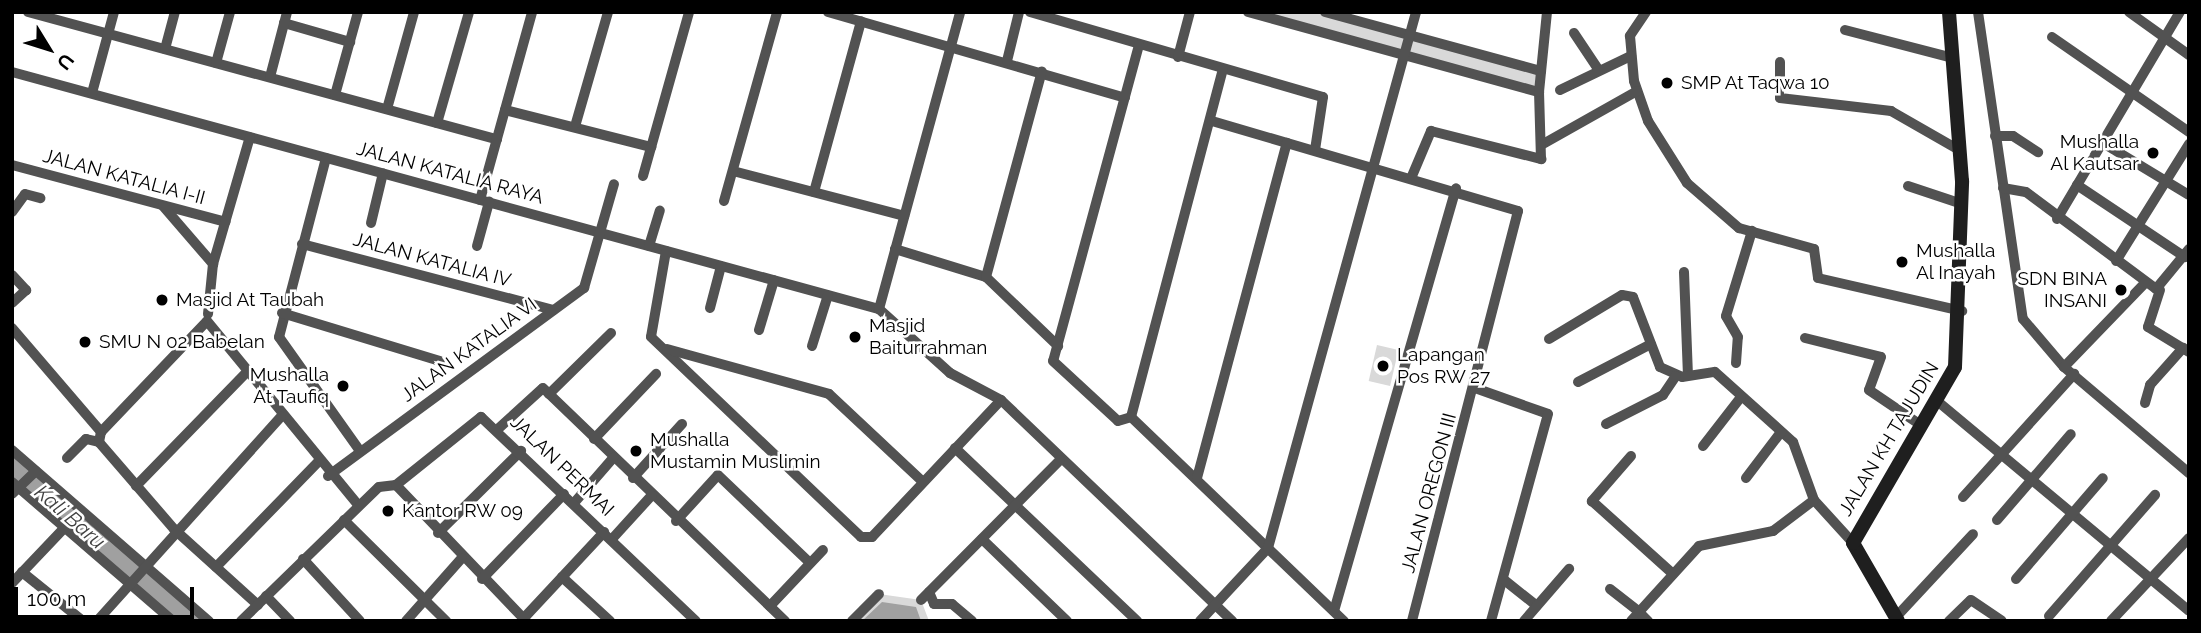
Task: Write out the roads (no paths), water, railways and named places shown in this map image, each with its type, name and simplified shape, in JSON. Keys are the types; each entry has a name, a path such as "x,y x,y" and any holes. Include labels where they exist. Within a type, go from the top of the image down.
{"street":[{"path":"28,12 51,15 108,34 497,139"},
{"path":"92,93 114,12"},
{"path":"165,49 175,12"},
{"path":"216,63 230,12"},
{"path":"335,95 358,12"},
{"path":"387,109 414,12"},
{"path":"438,123 469,12"},
{"path":"477,246 497,139 532,12"},
{"path":"576,123 608,12"},
{"path":"643,176 689,12"},
{"path":"724,201 777,12"},
{"path":"828,12 1042,71 1125,98"},
{"path":"960,12 879,309 950,373 1001,400 1060,460 1232,621"},
{"path":"1007,61 1019,12"},
{"path":"1030,12 1139,46 1323,97 1315,150"},
{"path":"1178,57 1190,12"},
{"path":"1248,12 1539,92"},
{"path":"1325,12 1541,71"},
{"path":"1200,621 1268,548 1416,12"},
{"path":"1412,176 1431,131 1538,161 1543,144 1539,92 1547,12"},
{"path":"1646,12 1630,36 1637,91 1687,183 1734,225 1814,249 1818,278 1962,311"},
{"name":"JALAN KH TAJUDIN","path":"1897,619 1853,543 1919,424 1937,400 1955,367 1962,311 1962,204 1949,12"},
{"path":"1978,12 2010,189 2021,313 2074,374 2189,473"},
{"path":"2129,12 2189,55"},
{"path":"2057,219 2180,12"},
{"path":"270,77 286,18 350,42"},
{"path":"814,192 862,22"},
{"path":"1845,30 1953,58"},
{"path":"1574,33 1598,69"},
{"path":"2052,37 2084,62 2189,132"},
{"path":"1131,417 1118,421 1061,372 1054,361 1139,46"},
{"path":"1560,90 1598,69 1631,56"},
{"path":"1780,62 1778,96 1891,111 1959,150"},
{"path":"1131,417 1212,121 1223,69"},
{"path":"986,277 1042,71"},
{"name":"JALAN KATALIA RAYA","path":"12,72 879,309"},
{"path":"1543,144 1637,91"},
{"path":"505,110 576,123 651,147"},
{"path":"1212,121 1456,188 1334,611"},
{"path":"2001,136 2038,152"},
{"path":"208,314 213,264 250,137"},
{"path":"1197,478 1287,143"},
{"path":"2103,143 2189,195"},
{"path":"2116,261 2136,224 2189,144"},
{"path":"326,158 282,313 282,346 360,451"},
{"name":"JALAN KATALIA I-II","path":"12,165 226,222"},
{"path":"733,171 904,216"},
{"path":"371,223 383,173"},
{"name":"JALAN KATALIA VI","path":"328,475 587,283 604,234 614,184"},
{"path":"2077,185 2136,224 2187,253 2160,290 2148,327 2186,350 2150,385 2145,404"},
{"path":"1908,186 1962,204"},
{"name":"JALAN OREGON III","path":"1412,621 1475,388 1518,211 1456,188"},
{"path":"2010,189 2057,219 2145,283 2160,290"},
{"path":"12,190 40,198"},
{"path":"12,212 25,194"},
{"path":"162,205 213,264"},
{"path":"649,246 660,211"},
{"path":"1736,363 1738,337 1726,316 1752,231"},
{"name":"JALAN KATALIA IV","path":"302,244 553,310"},
{"path":"895,249 986,277 1058,346"},
{"path":"666,251 649,331 663,348 860,537 872,537 1001,400"},
{"path":"710,308 721,266"},
{"path":"1684,272 1688,375"},
{"path":"12,275 26,290 12,303"},
{"path":"759,330 774,280"},
{"path":"2065,365 2145,283"},
{"path":"812,346 828,295"},
{"path":"1549,339 1622,295 1636,301 1660,367 1676,376 1715,372 1781,432 1801,454 1814,500 1853,543"},
{"path":"282,313 440,361"},
{"path":"67,458 86,439 100,437 207,321 317,462 358,505"},
{"path":"12,328 136,486 174,529 258,605"},
{"path":"549,394 611,333"},
{"path":"1805,338 1881,357 1870,390 1919,424"},
{"path":"1578,382 1651,344"},
{"path":"663,348 829,394 923,482"},
{"path":"136,486 247,372"},
{"path":"594,439 656,374"},
{"path":"1963,497 2074,374"},
{"path":"1606,424 1663,395 1676,376"},
{"path":"1475,388 1548,414 1491,621"},
{"path":"499,428 537,389 549,394 676,521 785,621"},
{"path":"1703,446 1741,397"},
{"path":"1937,400 2189,611"},
{"path":"97,621 174,529 281,417"},
{"name":"JALAN PERMAI","path":"241,621 379,487 396,485 480,417 499,428 696,621"},
{"path":"1131,417 1344,621"},
{"path":"633,478 682,424"},
{"path":"1746,478 1781,432"},
{"path":"1997,520 2071,434"},
{"path":"955,448 1137,621"},
{"path":"12,450 209,621"},
{"path":"438,533 521,451"},
{"path":"1631,456 1592,500 1672,573"},
{"path":"574,503 613,458"},
{"path":"972,621 952,604 934,604 925,596 1060,460"},
{"path":"216,567 317,462"},
{"path":"35,472 16,488 66,526 173,621"},
{"path":"676,521 718,475 810,563"},
{"path":"2016,579 2103,478"},
{"path":"396,485 438,533 524,620 562,577 652,495"},
{"path":"482,579 564,494"},
{"path":"2049,616 2155,495"},
{"path":"1631,621 1699,546 1773,531 1814,500"},
{"path":"344,520 446,621"},
{"path":"12,583 66,526"},
{"path":"1897,619 1973,534"},
{"path":"2111,621 2189,538"},
{"path":"982,539 1067,621"},
{"path":"770,606 823,550"},
{"path":"406,621 462,558"},
{"path":"303,559 360,621"},
{"path":"1524,621 1569,569"},
{"path":"22,572 83,621"},
{"path":"562,577 610,621"},
{"path":"1503,579 1537,606"},
{"path":"1610,589 1648,621"},
{"path":"852,621 879,594"},
{"path":"266,596 290,621"},
{"path":"1949,621 1971,600 2002,621"}],"waterway":[{"name":"Kali Baru","path":"12,467 191,621"}],"place":[{"name":"SMP At Taqwa 10","path":"1667,83"},
{"name":"Mushalla Al Kautsar","path":"2153,153"},
{"name":"Mushalla Al Inayah","path":"1902,262"},
{"name":"SDN BINA INSANI","path":"2121,290"},
{"name":"Masjid At Taubah","path":"162,300"},
{"name":"Masjid Baiturrahman","path":"855,337"},
{"name":"SMU N 02 Babelan","path":"85,342"},
{"name":"Lapangan Pos RW 27","path":"1383,366"},
{"name":"Mushalla At Taufiq","path":"343,386"},
{"name":"Mushalla Mustamin Muslimin","path":"636,451"},
{"name":"Kantor RW 09","path":"388,511"}]}
